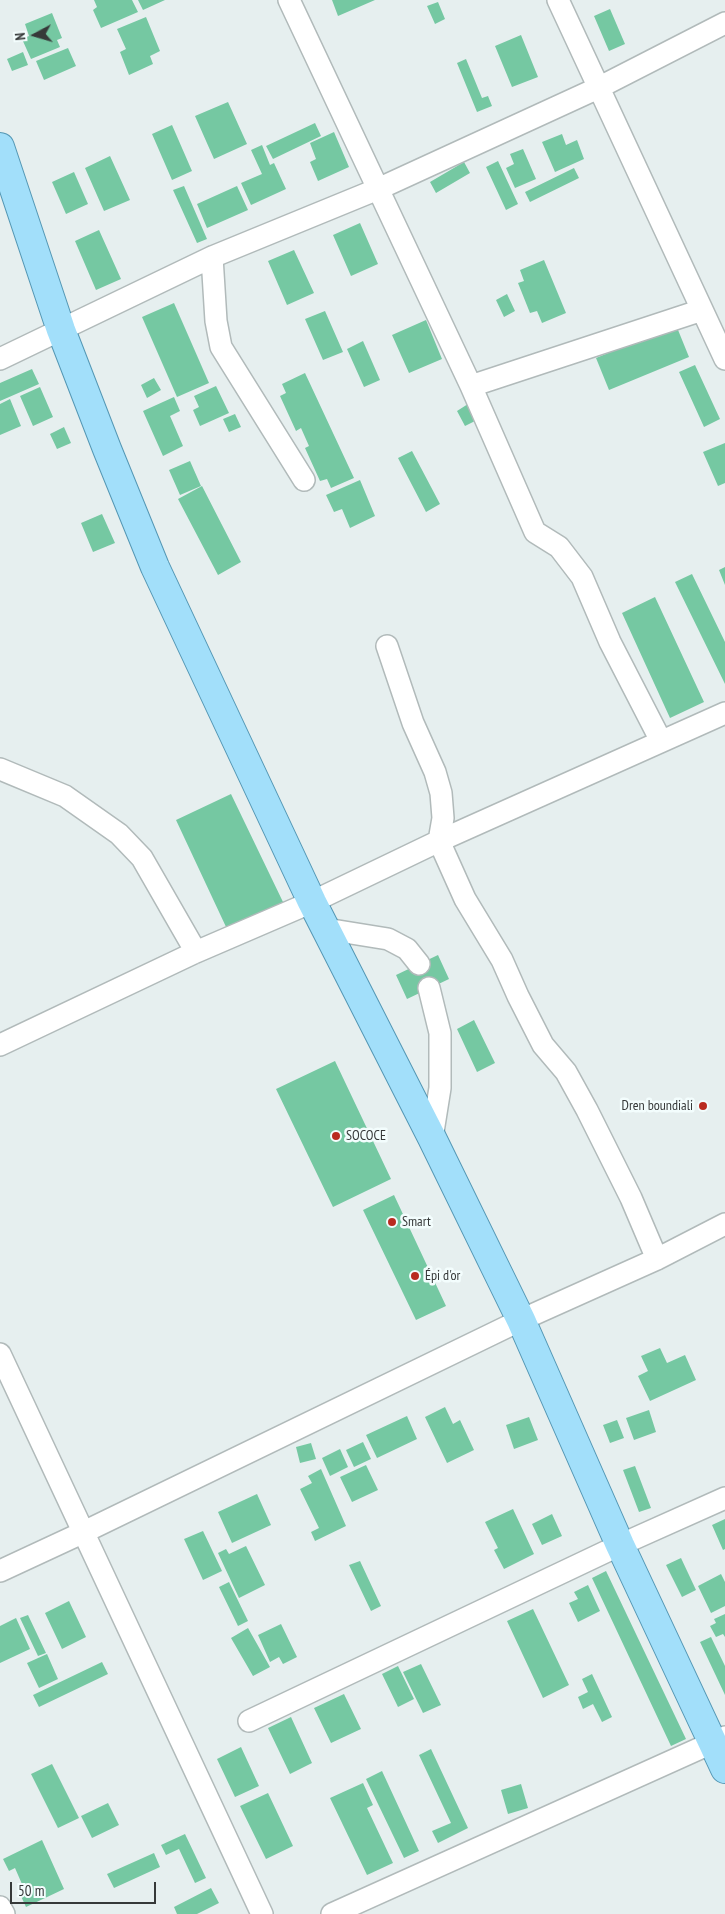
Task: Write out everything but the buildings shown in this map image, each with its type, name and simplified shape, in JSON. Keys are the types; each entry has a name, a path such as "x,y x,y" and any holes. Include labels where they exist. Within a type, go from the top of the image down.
{"main road":[{"path":"0,148 61,330 155,566 312,902 432,1138 521,1320 620,1545 719,1740 725,1769"}],"street":[{"path":"289,0 471,386 534,532 559,547 582,577 610,642 660,741"},
{"path":"558,0 725,359"},
{"path":"0,358 212,257 378,189 598,88 725,24"},
{"path":"212,257 216,321 221,347 304,480"},
{"path":"471,386 702,310"},
{"path":"387,646 413,723 435,772 441,793 443,818 439,841 465,899 502,960 542,1045 566,1072 587,1110 631,1198 657,1259"},
{"path":"0,1045 196,952 312,902 439,841 725,713"},
{"path":"0,769 65,796 119,834 142,858 196,952"},
{"path":"326,929 388,939 407,949 419,964"},
{"path":"429,988 440,1033 440,1088 432,1138"},
{"path":"0,1571 521,1320 657,1259 725,1224"},
{"path":"0,1354 262,1914"},
{"path":"249,1721 620,1545 725,1498"},
{"path":"332,1914 719,1740"},
{"path":"0,1907 4,1914"}],"place":[{"name":"Dren boundiali","path":"703,1106"},
{"name":"SOCOCE","path":"336,1136"},
{"name":"Smart","path":"392,1222"},
{"name":"Épi d'or","path":"415,1276"}]}
